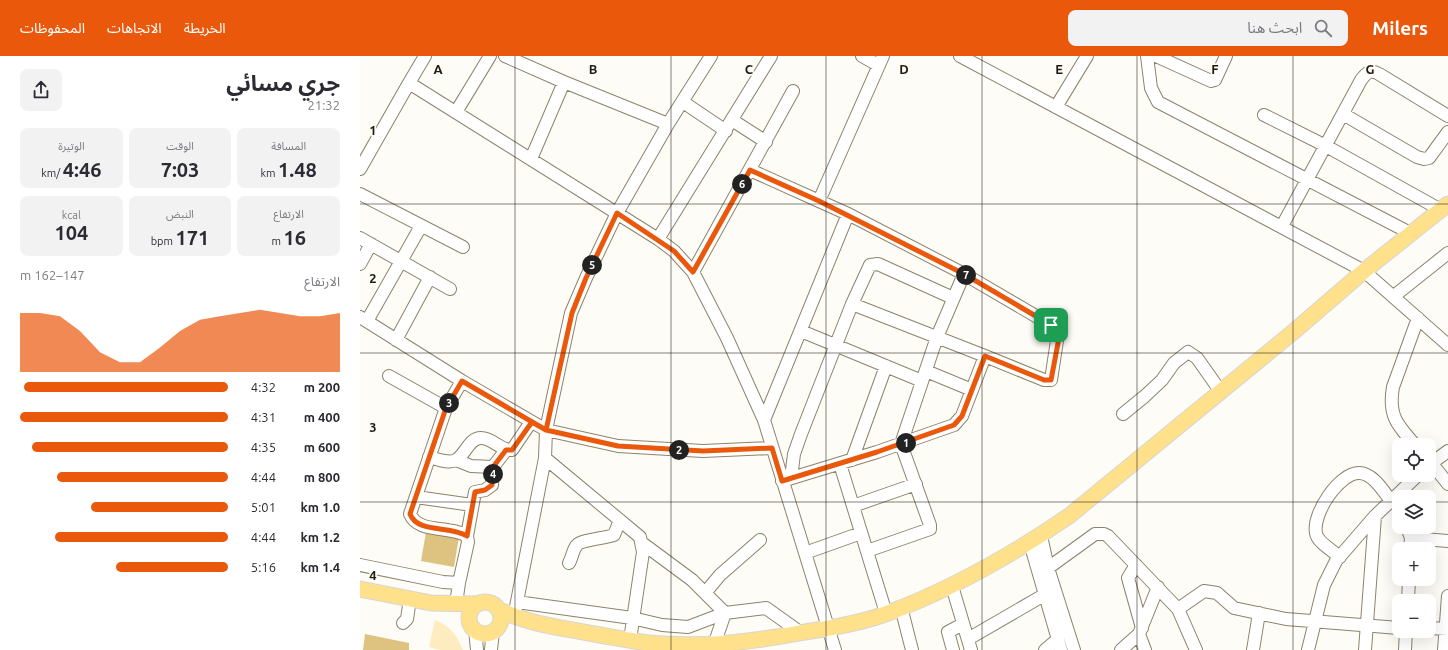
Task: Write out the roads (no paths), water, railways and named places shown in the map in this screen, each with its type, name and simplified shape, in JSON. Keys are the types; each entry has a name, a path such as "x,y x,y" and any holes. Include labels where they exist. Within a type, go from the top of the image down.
{"main road":[{"path":"431,603 454,614 484,633 512,625 536,624 648,643 714,645 744,643 829,628 886,614 952,586 1035,539 1087,502 1221,392 1364,271 1444,207"},
{"path":"361,592 431,603 491,603 498,609 501,617 494,630"},
{"path":"474,628 469,617 473,607 478,604"},
{"path":"498,609 515,609 536,624"}],"street":[{"path":"360,169 408,83 425,56"},
{"path":"456,112 490,56"},
{"path":"505,56 564,82 668,124"},
{"path":"711,56 668,124 617,213 586,278 572,313 546,430 545,458 515,609 595,613 632,618 662,625 688,627 725,613 766,608 801,633"},
{"path":"658,239 771,56"},
{"path":"819,201 881,60 862,56"},
{"path":"960,56 1282,226 1364,271 1448,345"},
{"path":"1056,107 1087,56"},
{"path":"1147,56 1151,88 1158,102 1412,234"},
{"path":"1156,56 1210,81 1215,80 1226,56"},
{"path":"1282,226 1364,75 1372,71 1379,74 1448,116"},
{"path":"531,159 564,82"},
{"path":"408,83 658,239 674,251 693,272 727,338 764,420 772,448 787,479 805,552 835,650"},
{"path":"693,272 766,142 792,91"},
{"path":"683,102 766,142"},
{"path":"1343,114 1421,159 1429,158 1448,132"},
{"path":"1264,115 1444,207"},
{"path":"750,170 848,214 964,274 1051,325 1058,334 1052,378 1049,380 852,304"},
{"path":"360,194 463,247"},
{"path":"764,420 848,214"},
{"path":"421,226 401,261 364,319 396,340 462,381 546,430 618,446 703,451 772,448"},
{"path":"360,238 450,288"},
{"path":"360,264 371,244"},
{"path":"1394,296 1448,253"},
{"path":"787,479 794,454 852,304 866,271 872,264 878,264 953,298"},
{"path":"867,551 930,529 930,525 901,444 937,337 964,274"},
{"path":"396,340 430,277"},
{"path":"1409,438 1393,417 1391,398 1393,387 1418,318"},
{"path":"801,331 886,366 972,390"},
{"path":"1123,414 1162,380 1174,363 1188,352 1197,358 1221,392"},
{"path":"787,479 840,464 954,425 962,416 985,356"},
{"path":"852,460 886,366"},
{"path":"389,376 446,408"},
{"path":"462,381 446,408 410,514 413,520 421,526 460,531 467,536"},
{"path":"456,460 475,439 482,438 506,450 512,450 532,422"},
{"path":"456,604 468,542 467,536 475,492 485,490 492,485 493,467 506,450"},
{"path":"1436,459 1448,451"},
{"path":"429,457 447,461 456,460 471,466 493,467"},
{"path":"545,458 640,537 643,552 632,618 630,640"},
{"path":"840,464 886,614"},
{"path":"1436,470 1448,484"},
{"path":"1340,557 1319,539 1316,533 1319,513 1338,484 1352,475 1360,473 1365,474 1374,480 1392,498"},
{"path":"1405,490 1412,482"},
{"path":"853,506 916,484"},
{"path":"416,497 472,505"},
{"path":"1308,650 1324,585 1330,572 1340,557 1375,516 1392,503"},
{"path":"1365,650 1375,516"},
{"path":"569,563 577,544 585,540 602,539 614,535 620,520"},
{"path":"805,552 861,533"},
{"path":"1048,568 1090,537 1100,533 1108,536 1178,609 1196,650"},
{"path":"1409,538 1448,541"},
{"path":"1035,539 1048,568 1074,650"},
{"path":"1035,539 1044,595 1059,644 1045,650"},
{"path":"705,593 720,575 760,540"},
{"path":"642,543 692,580 725,613"},
{"path":"360,565 443,582 459,583"},
{"path":"1136,565 1128,578 1145,650"},
{"path":"952,586 969,645 1044,595"},
{"path":"1125,649 1140,631 1158,587"},
{"path":"1178,609 1204,591 1217,593 1234,608 1259,614 1315,622 1392,628"},
{"path":"1444,650 1447,629 1448,596"},
{"path":"403,623 407,619 410,599"},
{"path":"901,608 911,650"},
{"path":"592,633 595,613"},
{"path":"714,645 725,613"},
{"path":"1253,650 1259,614"},
{"path":"953,650 948,632 963,624"},
{"path":"474,628 477,650"},
{"path":"1436,628 1447,629"},
{"path":"491,650 494,630"},
{"path":"1405,650 1406,638"},
{"path":"648,643 676,650"}]}
